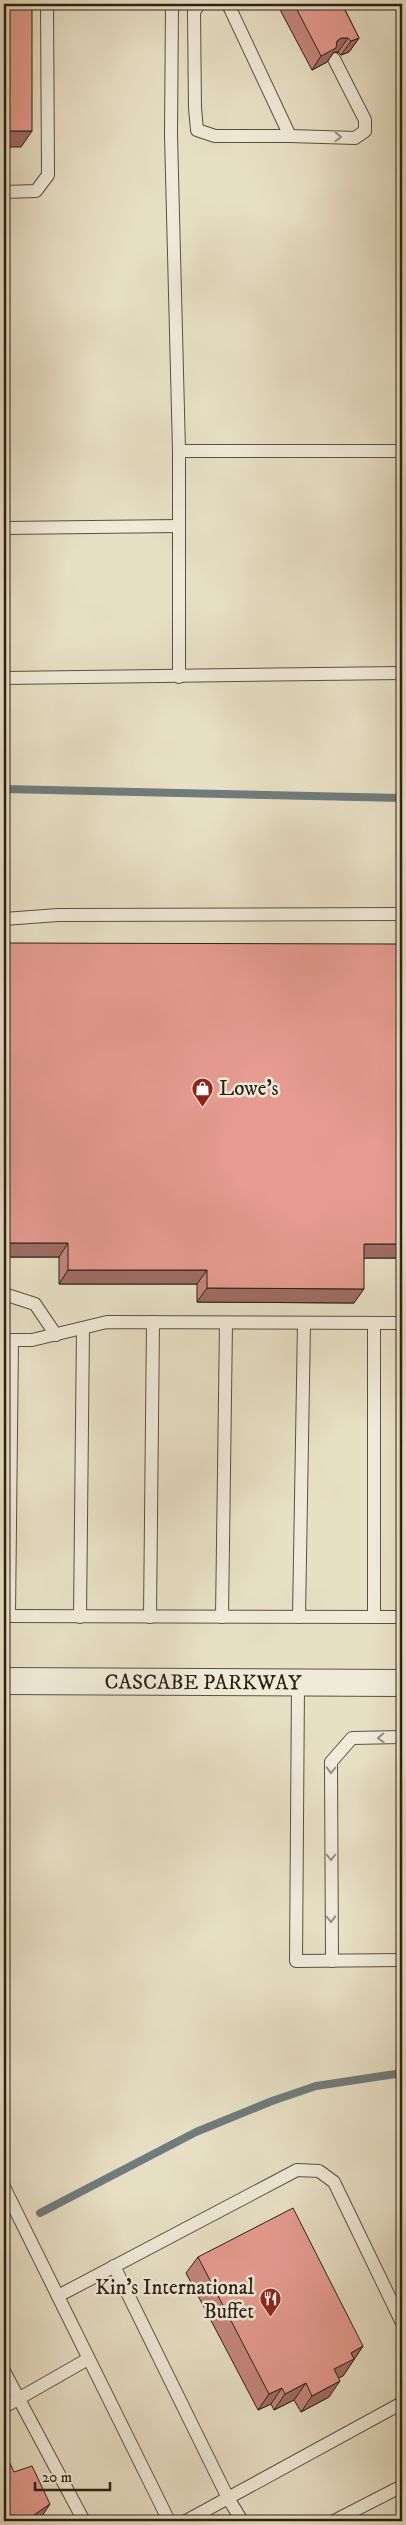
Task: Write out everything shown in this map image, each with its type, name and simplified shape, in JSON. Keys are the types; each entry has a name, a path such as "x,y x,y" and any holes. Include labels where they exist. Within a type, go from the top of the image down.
{"street":[{"name":"CASCABE PARKWAY","path":"4,1681 402,1682"}],"lane":[{"path":"4,192 36,191 48,175 47,4"},
{"path":"172,4 171,135 180,526 179,677"},
{"path":"199,4 194,12 194,108 197,130 215,136 355,138 364,131 365,120 334,59"},
{"path":"228,4 290,136"},
{"path":"179,451 402,451"},
{"path":"4,528 180,526"},
{"path":"4,678 402,673"},
{"path":"4,919 68,915 402,914"},
{"path":"4,1294 35,1304 56,1335"},
{"path":"402,1324 107,1322 32,1340 8,1340 6,1616 402,1617"},
{"path":"150,1617 153,1322"},
{"path":"222,1617 226,1323"},
{"path":"299,1617 304,1323"},
{"path":"374,1323 374,1617"},
{"path":"80,1617 83,1328"},
{"path":"298,1682 296,1961 402,1960"},
{"path":"332,1961 331,1762 352,1738 402,1737"},
{"path":"58,2296 297,2170 319,2171 334,2182 402,2323"},
{"path":"4,2186 169,2521"},
{"path":"114,2266 228,2498 242,2521"},
{"path":"4,2407 19,2400 88,2358"},
{"path":"4,2371 84,2521"},
{"path":"186,2521 402,2403"},
{"path":"334,2521 402,2486"}],"building":[{"path":"4,4 32,4 32,131 4,131"},
{"path":"294,4 342,4 359,38 351,41 348,38 341,38 337,41 336,48 321,56"},
{"name":"Lowe's","path":"4,943 402,944 402,1244 364,1244 364,1289 207,1288 207,1270 68,1270 68,1243 4,1243"},
{"name":"Kin's International Buffet","path":"293,2208 363,2346 351,2353 354,2359 334,2369 340,2381 312,2396 306,2383 285,2394 282,2388 269,2394 198,2257"},
{"path":"6,2455 14,2472 32,2466 50,2504 34,2515 37,2521 4,2521 4,2456"}],"waterway":[{"path":"4,789 402,798"},
{"path":"40,2213 196,2132 272,2101 316,2086 402,2073"}],"place":[{"name":"Lowe's","path":"203,1107"},
{"name":"Kin's International Buffet","path":"270,2318"}]}
